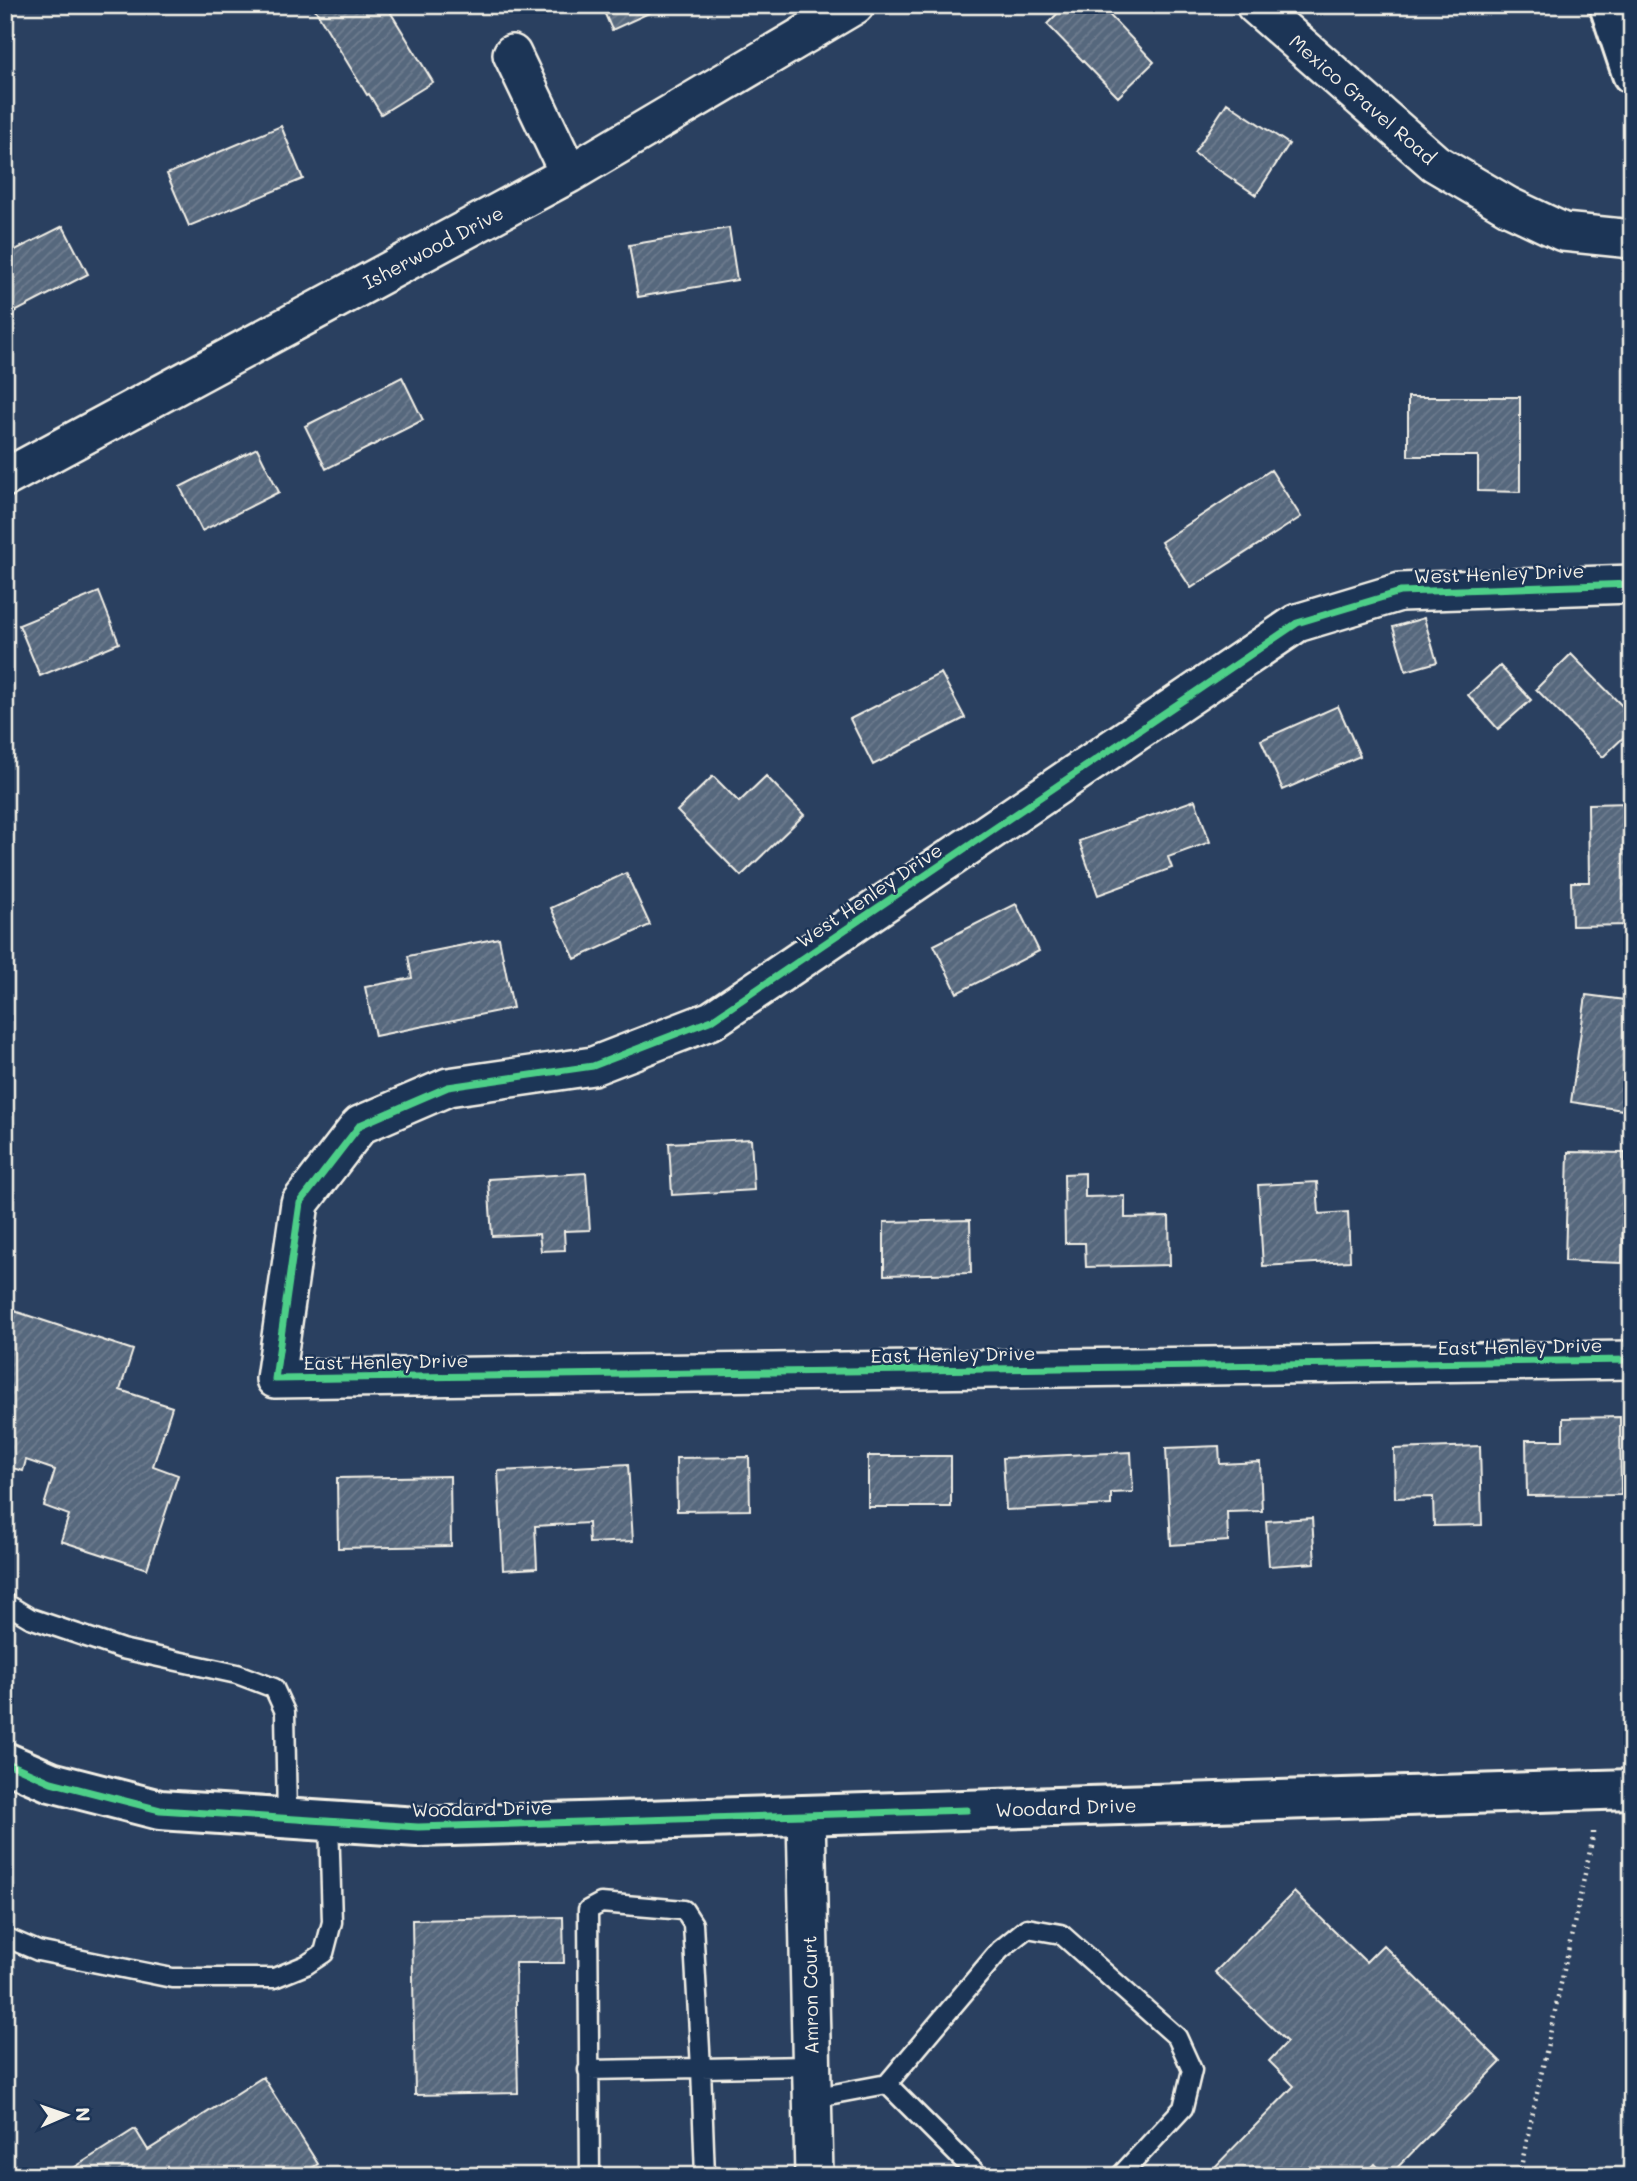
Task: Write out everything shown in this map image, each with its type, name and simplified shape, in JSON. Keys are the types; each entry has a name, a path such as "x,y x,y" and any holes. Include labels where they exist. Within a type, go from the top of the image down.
{"street":[{"name":"Isherwood Drive","path":"5,478 569,174 855,5"},
{"name":"Mexico Gravel Road","path":"1255,5 1435,163 1508,206 1563,232 1632,239"},
{"path":"1609,5 1632,74"},
{"path":"512,54 569,174"},
{"name":"West Henley Drive","path":"275,1379 300,1203 360,1125 448,1087 593,1066 712,1020 1297,624 1400,592 1632,583"},
{"name":"East Henley Drive","path":"275,1379 1632,1360"},
{"name":"Woodard Drive","path":"5,1762 51,1782 160,1810 418,1827 1632,1789"},
{"name":"Amron Court","path":"806,1815 814,2176"}],"lane":[{"path":"5,1603 30,1618 122,1649 237,1674 274,1688 285,1712 287,1818"},
{"path":"5,1937 38,1951 172,1978 274,1978 306,1965 324,1953 332,1922 329,1821"},
{"path":"590,2176 588,1910 601,1903 684,1910 693,1924 705,2176"},
{"path":"887,2084 1000,1950 1027,1928 1061,1934 1177,2037 1192,2070 1182,2108 1120,2176"},
{"path":"588,2070 701,2068 812,2082 887,2084 979,2176"}],"path":[{"path":"1519,2176 1593,1837 1592,1791"}],"building":[{"path":"321,5 386,5 433,82 381,114 315,9"},
{"path":"601,5 661,5 662,7 612,30"},
{"path":"1066,5 1100,5 1154,62 1118,97 1047,24"},
{"path":"1227,103 1289,144 1256,195 1194,153"},
{"path":"281,126 303,179 189,226 167,174"},
{"path":"63,226 88,274 13,313 5,298 5,255"},
{"path":"729,228 737,280 638,297 629,245"},
{"path":"402,377 423,420 326,469 305,426"},
{"path":"1408,397 1520,397 1520,492 1478,491 1478,456 1408,456"},
{"path":"257,448 279,492 202,531 180,487"},
{"path":"1271,470 1301,517 1191,588 1161,542"},
{"path":"99,592 119,643 40,676 19,625"},
{"path":"1424,618 1437,662 1406,671 1393,627"},
{"path":"1571,654 1632,716 1632,729 1603,757 1536,689"},
{"path":"1500,666 1531,700 1498,729 1468,695"},
{"path":"941,673 965,718 873,765 850,719"},
{"path":"1338,706 1360,756 1283,790 1261,740"},
{"path":"713,776 739,802 766,776 804,815 741,876 677,811"},
{"path":"1195,800 1210,842 1168,857 1172,868 1098,895 1079,841"},
{"path":"1632,803 1632,925 1572,926 1571,882 1589,882 1588,804"},
{"path":"626,873 650,925 575,959 551,908"},
{"path":"1016,904 1039,951 957,993 934,945"},
{"path":"499,938 513,1008 375,1036 365,987 412,978 408,956"},
{"path":"1586,995 1632,1001 1632,1049 1623,1110 1571,1102"},
{"path":"751,1139 754,1190 672,1195 669,1143"},
{"path":"1568,1152 1625,1153 1622,1263 1565,1261"},
{"path":"586,1173 590,1230 564,1231 565,1250 541,1251 539,1234 492,1236 488,1179"},
{"path":"1085,1173 1085,1197 1125,1196 1125,1218 1169,1217 1170,1265 1086,1267 1085,1243 1065,1243 1064,1174"},
{"path":"1317,1182 1319,1214 1348,1212 1350,1261 1263,1266 1258,1185"},
{"path":"970,1220 971,1273 884,1275 884,1222"},
{"path":"5,1308 133,1350 120,1390 172,1407 153,1466 178,1475 147,1569 61,1541 69,1515 44,1506 55,1470 26,1460 23,1471 5,1466"},
{"path":"1620,1417 1621,1495 1527,1496 1526,1440 1563,1440 1563,1418"},
{"path":"1219,1446 1220,1464 1260,1462 1262,1511 1227,1512 1228,1541 1171,1545 1166,1448"},
{"path":"1480,1446 1482,1525 1434,1526 1433,1497 1395,1498 1394,1449"},
{"path":"1131,1452 1133,1492 1111,1493 1111,1505 1006,1510 1003,1458"},
{"path":"868,1456 951,1456 951,1507 868,1507"},
{"path":"749,1457 750,1510 677,1511 676,1458"},
{"path":"628,1464 633,1541 589,1543 588,1523 535,1526 537,1568 503,1570 498,1471"},
{"path":"450,1476 451,1546 338,1548 337,1478"},
{"path":"1312,1518 1315,1563 1269,1566 1266,1521"},
{"path":"1294,1892 1366,1962 1383,1945 1501,2062 1389,2176 1375,2164 1363,2176 1206,2176 1294,2086 1269,2061 1287,2042 1215,1972"},
{"path":"563,1917 564,1963 515,1963 518,2093 415,2095 412,1920"},
{"path":"263,2077 318,2164 299,2176 61,2176 135,2129 148,2150"}],"cycle path":[{"path":"1632,584 1400,592 1297,623 712,1020 593,1066 448,1087 360,1125 300,1203 275,1379 1632,1360"},
{"path":"5,1762 51,1782 160,1810 418,1827 967,1810"}]}
